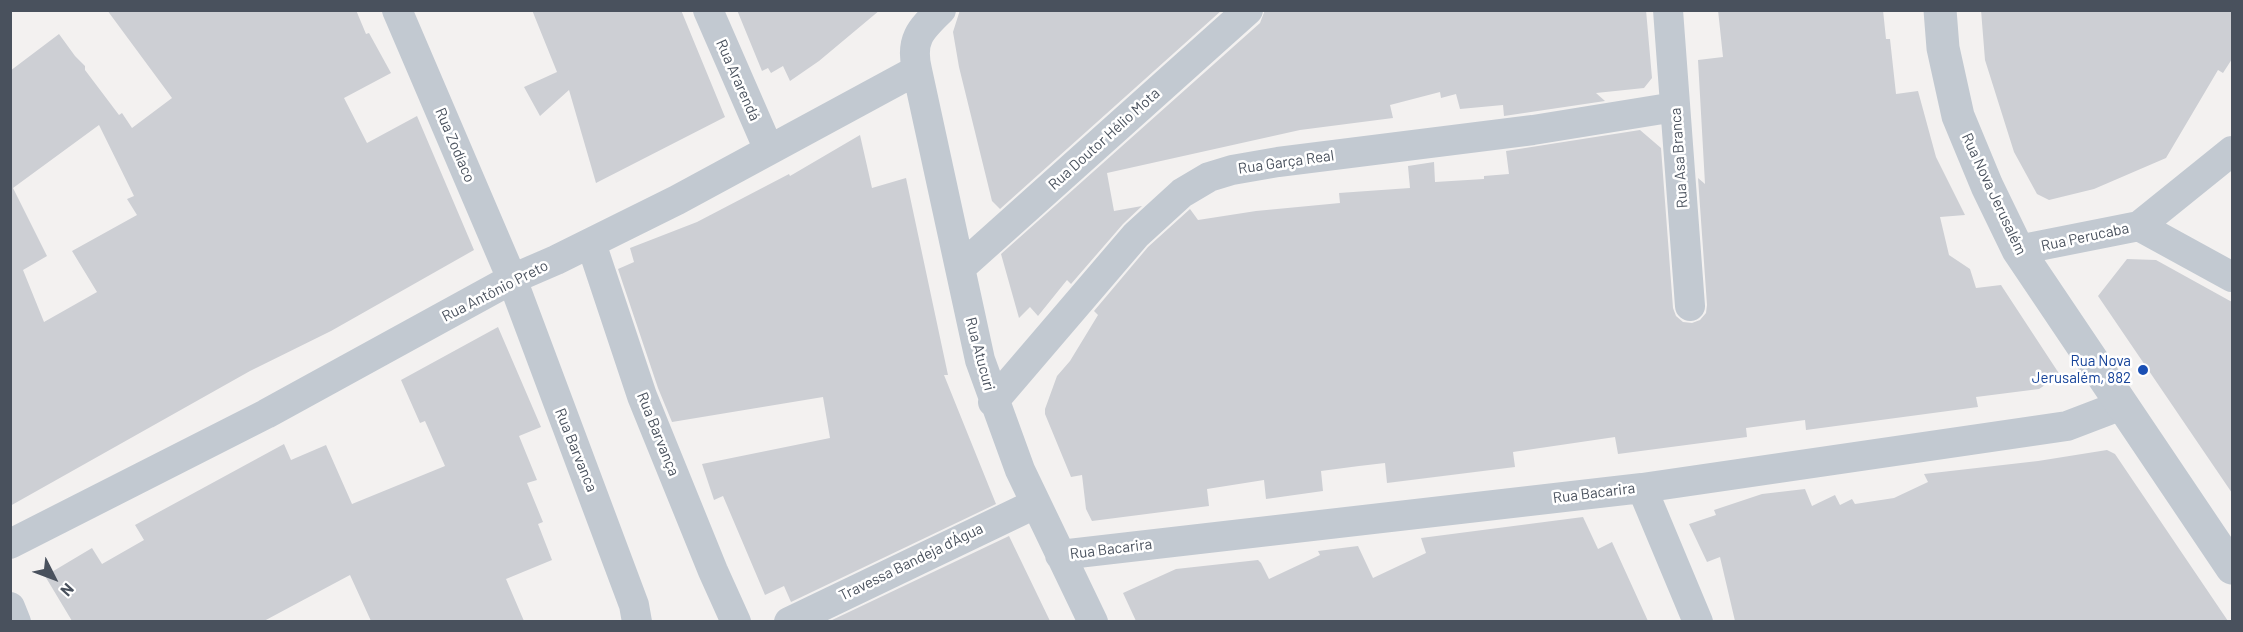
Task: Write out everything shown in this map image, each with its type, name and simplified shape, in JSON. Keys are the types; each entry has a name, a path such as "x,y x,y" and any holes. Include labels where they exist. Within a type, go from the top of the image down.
{"street":[{"name":"Rua Zodíaco","path":"397,10 524,274"},
{"name":"Rua Ararendá","path":"708,10 769,150"},
{"path":"917,70 914,58 915,42 923,27 941,10"},
{"name":"Rua Doutor Hélio Mota","path":"960,268 1248,10"},
{"name":"Rua Asa Branca","path":"1668,10 1690,306"},
{"name":"Rua Nova Jerusalém","path":"1940,10 1943,48 1958,116 1987,186 2018,250 2232,568"},
{"name":"Rua Antônio Preto","path":"10,544 266,414 524,274 584,247 677,200 917,70"},
{"name":"Rua Atucuri","path":"917,70 980,360 993,402 1035,504 1093,621"},
{"name":"Rua Garça Real","path":"993,402 1136,235 1182,193 1209,177 1232,170 1278,162 1533,130 1675,107"},
{"name":"Rua Perucaba","path":"2018,250 2139,226 2232,151"},
{"path":"2139,226 2232,277"},
{"name":"Rua Barvança","path":"584,247 712,571 736,621"},
{"name":"Rua Barvanca","path":"524,274 550,385 599,509 634,605 637,621"},
{"name":"Rua Bacarira","path":"1060,555 1642,488 2067,426 2122,405"},
{"path":"1642,488 1698,621"},
{"name":"Travessa Bandeja d'Água","path":"789,621 1035,504"},
{"path":"10,607 16,621"}],"building":[{"path":"107,10 356,10 366,34 369,33 391,73 344,98 367,143 417,116 474,250 331,331 250,371 10,506 10,71 59,34 85,66 85,70 119,115 122,113 132,128 172,98","holes":["99,125 134,196 127,199 137,215 72,251 97,292 44,322 23,270 47,256 13,188"]},
{"path":"532,10 681,10 725,117 596,183 569,90 540,116 524,87 557,72"},
{"path":"737,10 880,10 819,61 790,81 783,66 771,73 768,68 762,71"},
{"path":"960,10 1222,10 1000,209 992,201 959,67 953,32"},
{"path":"1265,10 1646,10 1652,78 1644,88 1596,93 1605,101 1504,116 1503,105 1460,109 1456,94 1441,98 1440,92 1390,105 1393,118 1300,130 1107,173 1114,211 1142,206 1123,224 1071,284 1067,280 1038,316 1030,307 1019,318 1001,254 1260,23"},
{"path":"1718,10 1883,10 1886,39 1890,39 1896,94 1918,91 1936,157 1965,215 1940,217 1949,255 1970,269 1976,288 2001,285 2060,375 2039,389 1976,397 1978,407 1806,430 1805,420 1746,428 1747,437 1618,454 1615,437 1513,452 1515,467 1387,483 1385,463 1359,466 1321,471 1323,491 1266,499 1264,480 1207,489 1209,506 1092,521 1086,509 1082,475 1071,477 1045,409 1057,376 1070,361 1098,315 1094,311 1148,247 1190,209 1198,220 1256,211 1340,203 1339,193 1410,188 1408,166 1434,162 1435,182 1484,179 1484,176 1509,174 1506,151 1640,130 1661,148 1673,308 1676,316 1683,322 1692,323 1700,320 1706,313 1707,305 1698,178 1705,184 1698,60 1723,57"},
{"path":"1981,10 2232,10 2232,59 2223,73 2218,70 2166,158 2094,189 2049,200 2037,194 2014,152 1985,60"},
{"path":"860,135 872,188 906,178 948,375 944,375 996,504 791,602 784,586 765,595 723,496 714,500 702,464 830,438 823,397 672,422 658,388 618,269 634,262 630,248 697,222 789,174 790,176"},
{"path":"2127,259 2156,260 2232,302 2232,493 2098,296"},
{"path":"498,327 541,427 519,436 537,480 527,483 543,522 538,524 552,560 506,579 524,621 371,621 350,575 264,621 72,621 45,576 92,548 102,564 144,540 135,525 284,444 291,460 326,445 352,504 445,466 425,421 420,423 401,380"},
{"path":"2107,450 2115,454 2228,621 1735,621 1720,557 1707,562 1689,524 1716,515 1714,510 1762,494 1805,489 1812,506 1835,495 1840,505 1852,499 1855,504 1894,498 1928,482 1924,474 2038,461"},
{"path":"1583,517 1598,549 1612,542 1648,621 1136,621 1123,593 1176,569 1258,560 1269,579 1320,555 1318,551 1358,546 1373,578 1426,553 1421,538"},
{"path":"1009,536 1050,621 830,621"}],"place":[{"name":"Rua Nova Jerusalém, 882","path":"2143,370"}]}
